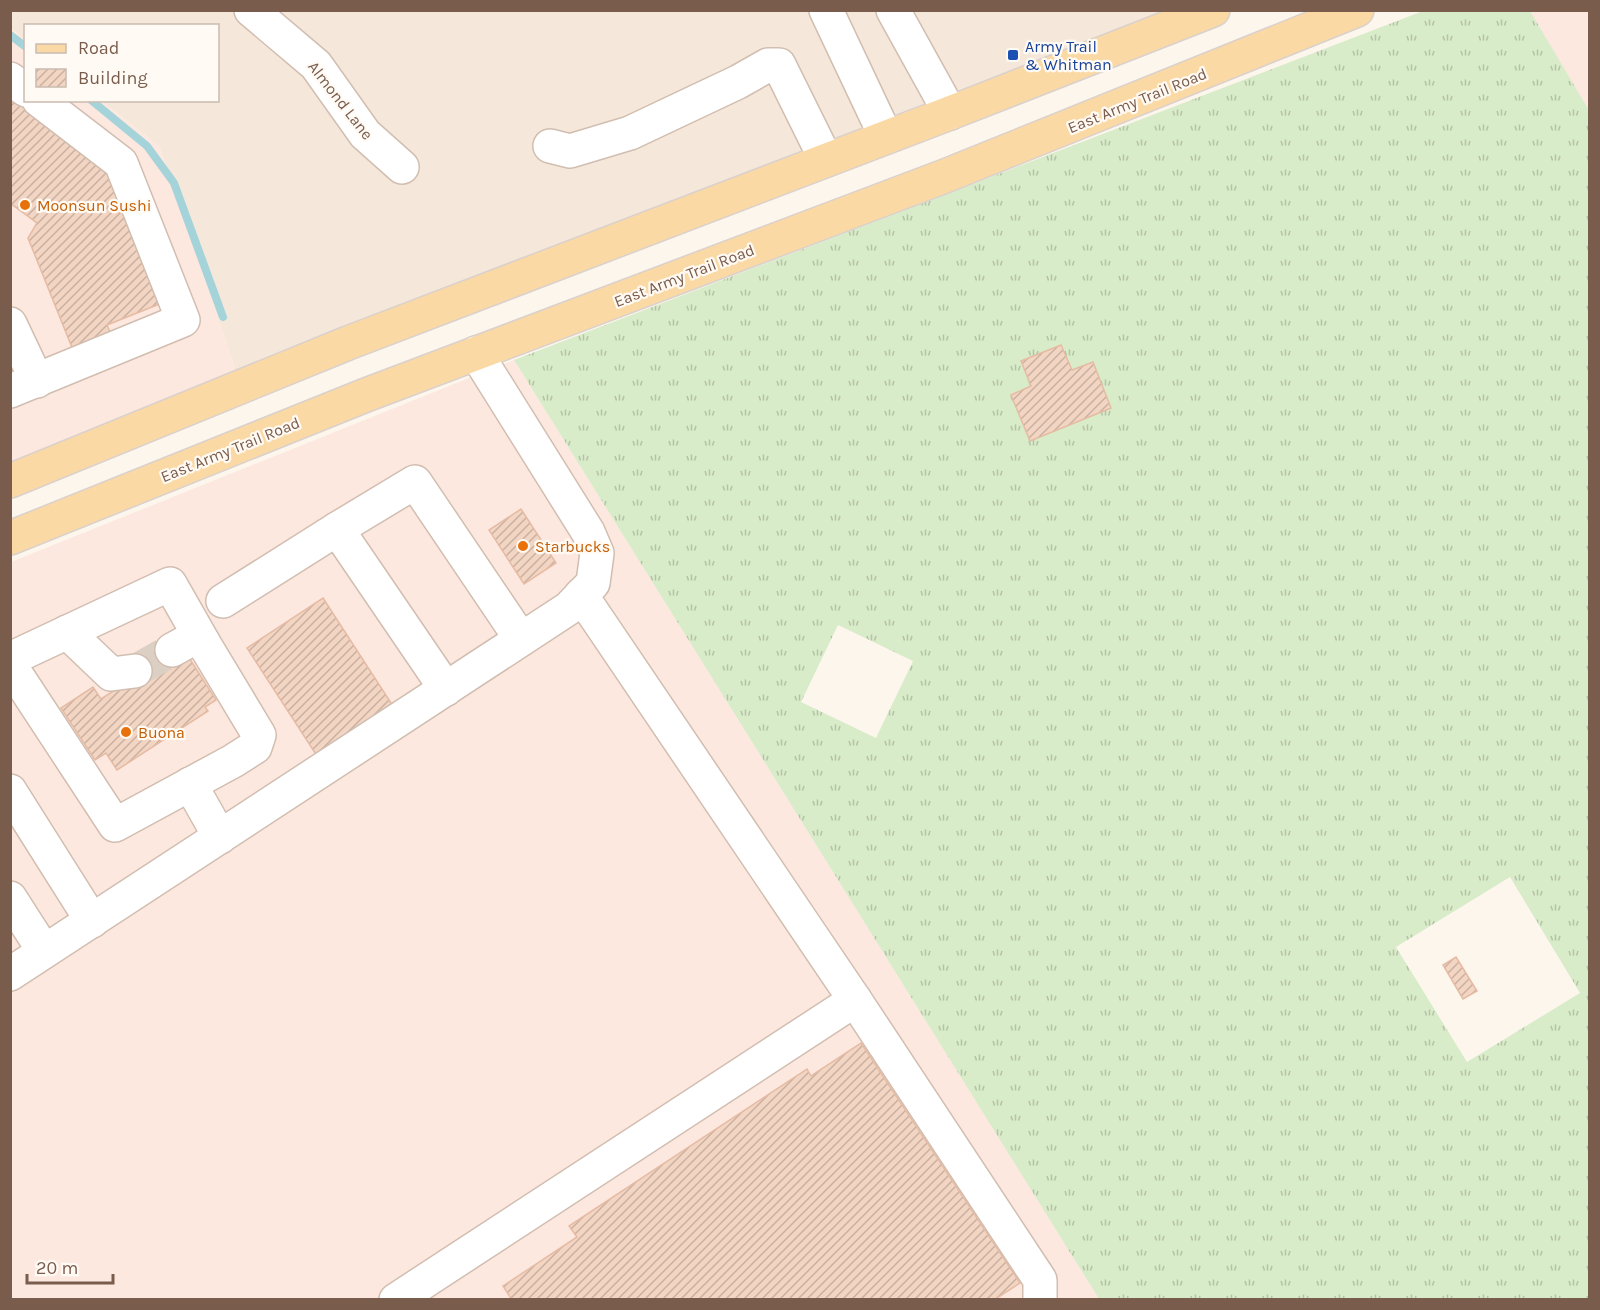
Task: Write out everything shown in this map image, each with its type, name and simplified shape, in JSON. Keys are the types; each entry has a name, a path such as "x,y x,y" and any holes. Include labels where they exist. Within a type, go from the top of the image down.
{"main road":[{"path":"10,481 348,343 1213,10"},
{"name":"East Army Trail Road","path":"10,538 366,395 945,176 1357,10"}],"street":[{"name":"Almond Lane","path":"251,10 316,64 365,134 402,167"},
{"path":"825,10 886,137"},
{"path":"893,10 950,113"},
{"path":"550,146 570,152 630,133 738,82 768,65 779,65 826,160"},
{"path":"10,79 24,89"},
{"path":"10,324 24,386 183,320 121,163 42,102"},
{"path":"10,974 569,608 593,583 597,553 588,532 476,353"},
{"path":"223,601 415,482 521,639"},
{"path":"337,529 446,689"},
{"path":"10,659 170,584 187,646 259,735 255,747 115,825 10,665"},
{"path":"581,596 855,1000 1040,1280 1040,1299"},
{"path":"67,632 111,674 135,672"},
{"path":"190,784 220,837"},
{"path":"10,791 92,921"},
{"path":"10,898 44,951"},
{"path":"396,1299 855,1000"}],"shaded area":[{"path":"10,11 1193,11 237,374 159,146 103,102 219,102 219,24 24,24 24,39 11,28"},
{"path":"1530,11 1589,11 1589,112"},
{"path":"10,28 24,39 24,102 103,102 159,146 237,374 10,464"},
{"path":"514,360 1099,1299 11,1300 11,562"}],"green space":[{"path":"1423,11 1530,11 1590,112 1589,1299 1099,1299 514,360","holes":["1061,345 1072,370 1093,362 1111,408 1030,441 1011,395 1031,386 1021,362","838,625 913,661 876,738 801,702","1510,877 1580,993 1467,1062 1396,947"]}],"building":[{"path":"10,90 115,171 167,301 107,325 111,334 73,350 28,238 37,223 10,203"},
{"path":"1061,345 1072,370 1093,362 1111,408 1030,441 1011,395 1031,386 1021,361"},
{"name":"Starbucks","path":"521,509 556,563 524,584 489,530"},
{"path":"323,598 393,706 317,756 247,648"},
{"name":"Buona","path":"186,653 216,700 205,707 208,711 117,770 106,753 95,760 61,708 93,687 101,699 171,654"},
{"path":"1456,957 1477,991 1463,999 1443,965"},
{"path":"861,1043 1020,1283 994,1300 512,1300 503,1286 577,1237 569,1226 807,1069 811,1076"}],"waterway":[{"path":"10,35 24,46"},
{"path":"93,102 147,146 174,183 223,317"}],"tunnel":[{"path":"135,671 172,650"}],"place":[{"name":"Army Trail & Whitman","path":"1013,55"},
{"name":"Moonsun Sushi","path":"25,205"},
{"name":"Starbucks","path":"523,546"},
{"name":"Buona","path":"126,732"}]}
